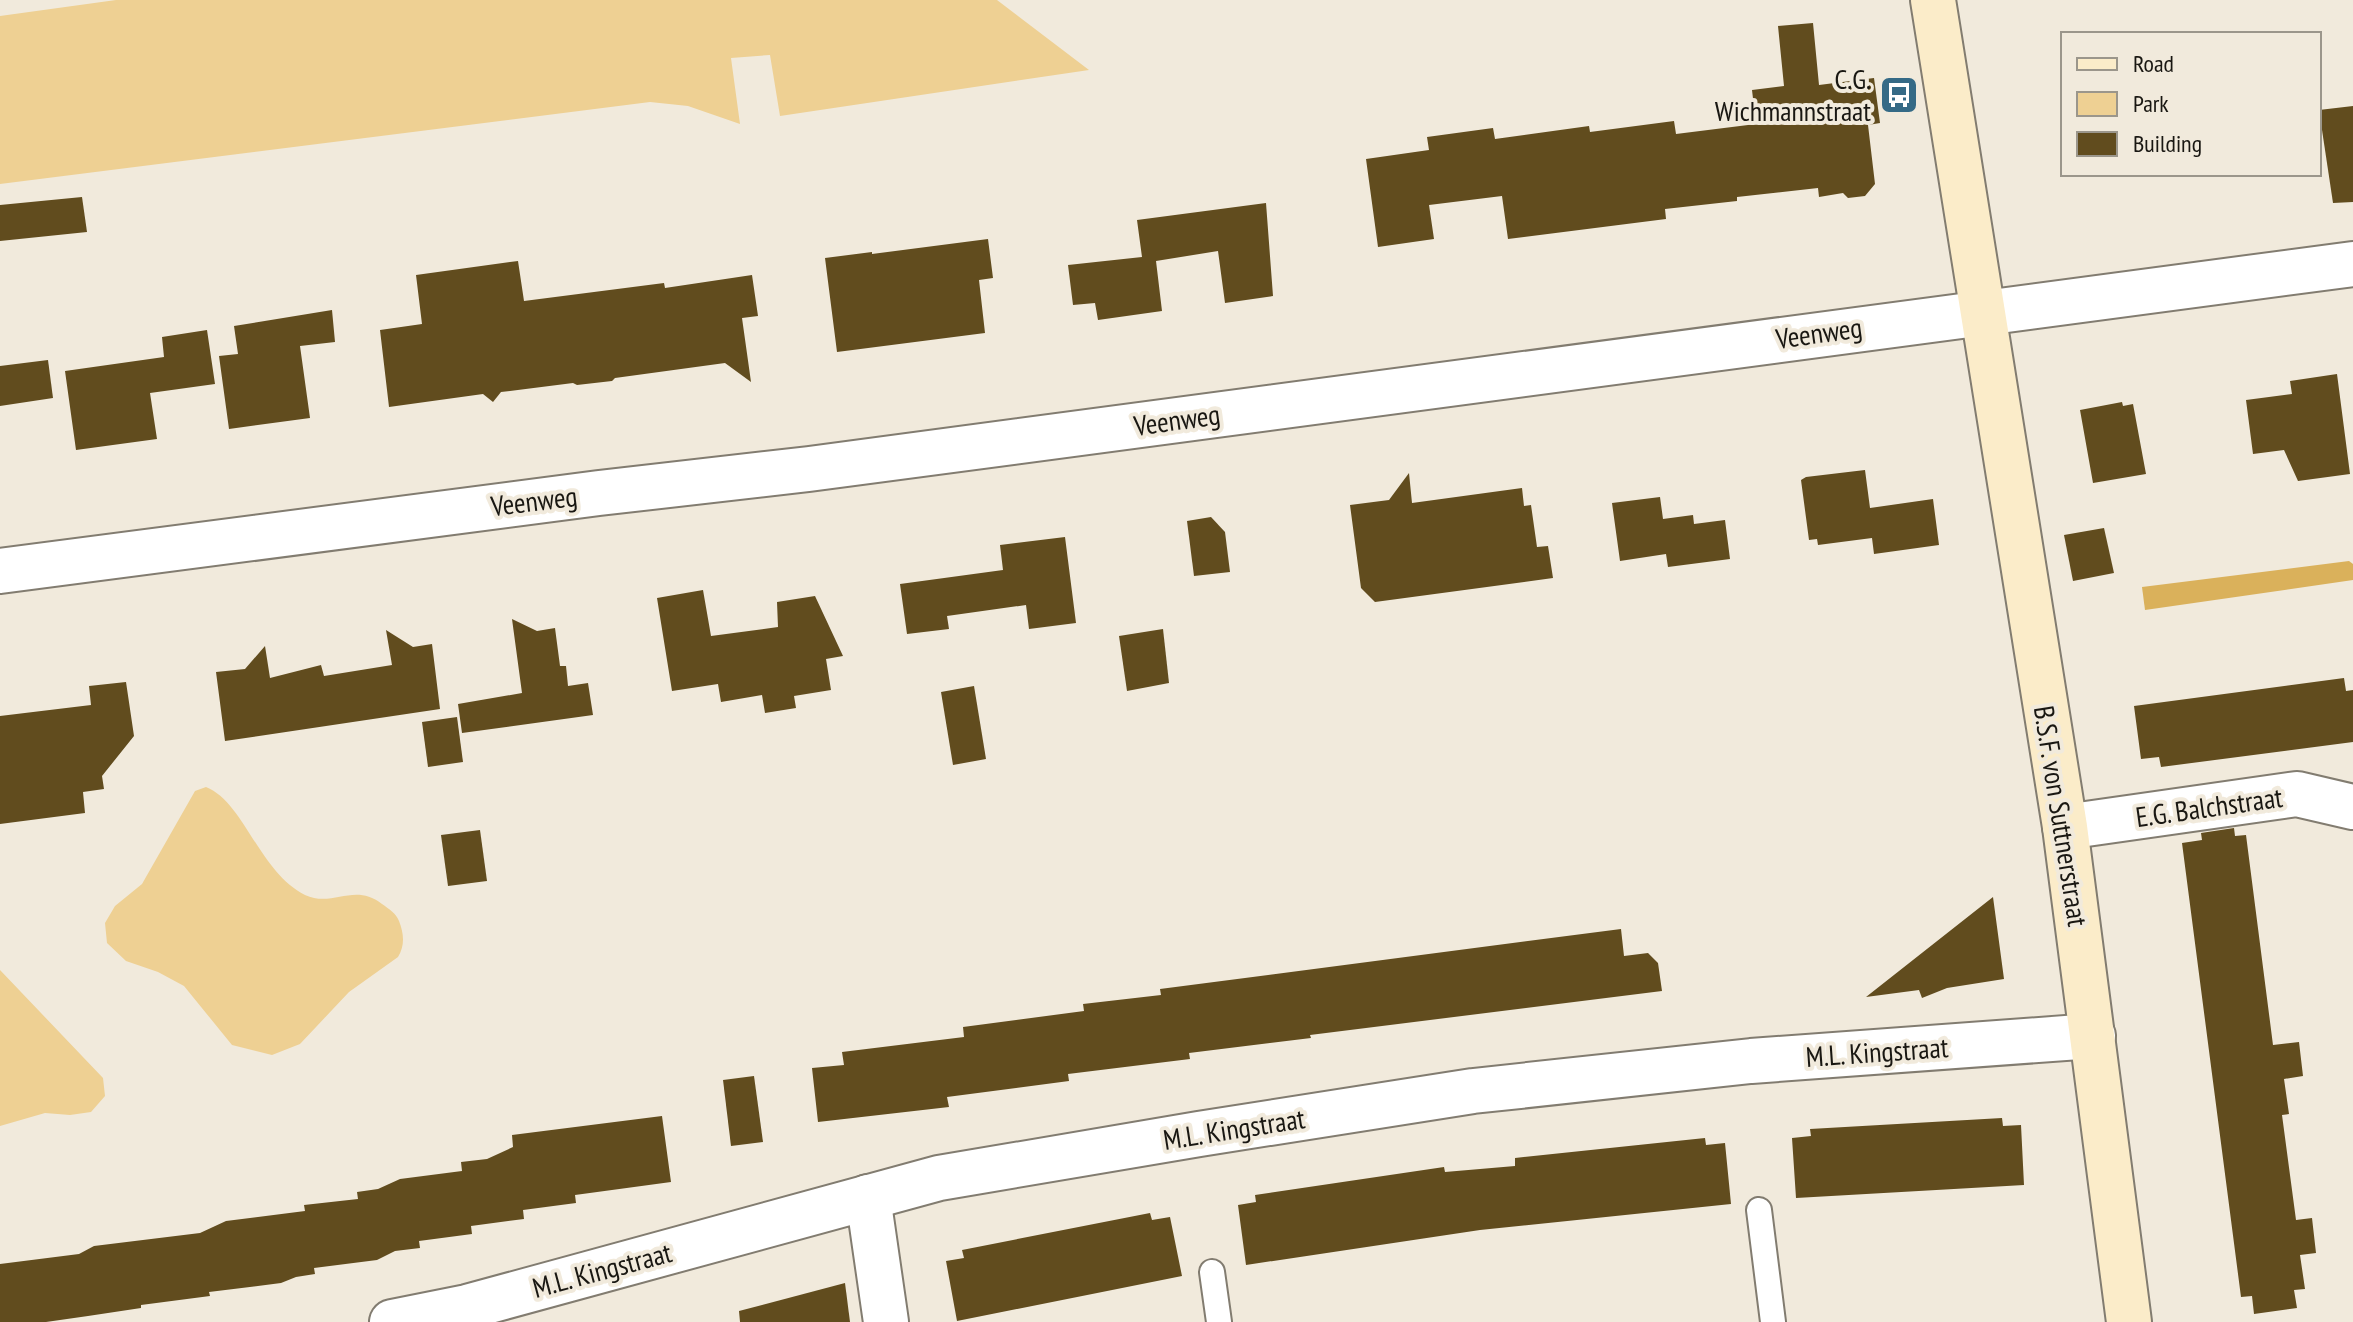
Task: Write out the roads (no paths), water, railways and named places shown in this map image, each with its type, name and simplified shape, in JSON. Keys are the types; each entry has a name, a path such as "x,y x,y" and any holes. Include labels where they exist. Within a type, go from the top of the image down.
{"street":[{"path":"1933,0 1981,312"},
{"name":"Veenweg","path":"0,571 599,493 809,469 2353,264"},
{"name":"B.S.F. von Suttnerstraat","path":"1981,312 2065,827 2129,1322"},
{"name":"E.G. Balchstraat","path":"2065,827 2297,794 2353,807"},
{"name":"M.L. Kingstraat","path":"392,1322 468,1314 939,1178 1473,1091 1751,1061 2093,1036"},
{"path":"868,1197 886,1322"}],"lane":[{"path":"1759,1210 1773,1322"},
{"path":"1212,1272 1219,1322"}],"place":[{"name":"C.G. Wichmannstraat","path":"1899,95"}]}
